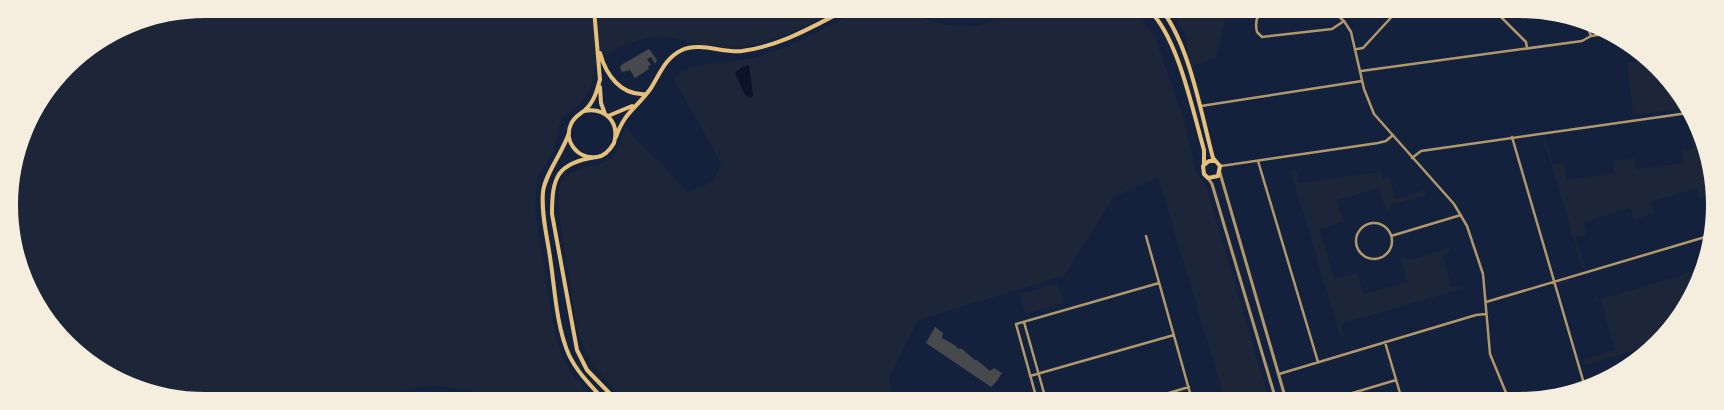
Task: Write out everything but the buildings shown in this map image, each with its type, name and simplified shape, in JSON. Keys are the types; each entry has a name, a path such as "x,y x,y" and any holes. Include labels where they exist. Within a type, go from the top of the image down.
{"main road":[{"path":"595,18 600,98 606,114 615,125 616,137"},
{"path":"608,392 587,370 577,350 571,330 552,214 552,193 555,180 561,171 572,162 596,157 607,152 616,137 623,119 646,94 666,62 682,50 698,48 731,51 758,48 802,32 828,18"},
{"path":"1155,18 1164,31 1175,55 1204,150 1203,171 1208,178 1216,177 1220,172 1220,166 1215,161 1184,53 1167,18"},
{"path":"597,45 607,71 617,84 631,93 646,94"},
{"path":"597,392 582,375 569,355 562,332 543,203 545,182 557,162 574,119 584,112 593,100 600,79"},
{"path":"584,112 591,110 606,114 634,105"},
{"path":"569,133 571,145 579,153 596,157"},
{"path":"1204,164 1209,161 1215,161"}],"street":[{"path":"1258,18 1256,22 1257,32 1262,37 1332,29 1344,21"},
{"path":"1340,18 1351,32 1357,49 1362,81 1374,114 1454,204 1461,215 1479,259 1486,302 1490,354 1505,392"},
{"path":"1357,49 1363,48 1391,18"},
{"path":"1502,18 1526,42 1527,48"},
{"path":"1589,31 1591,36"},
{"path":"1361,71 1582,40 1598,35"},
{"path":"1199,106 1362,81"},
{"path":"1412,158 1421,151 1682,114"},
{"path":"1220,166 1378,143 1386,141 1393,135"},
{"path":"1512,137 1583,381"},
{"path":"1258,160 1318,362"},
{"path":"1220,172 1284,392"},
{"path":"1208,178 1215,194 1274,392"},
{"path":"1391,236 1461,215"},
{"path":"1368,224 1379,224 1389,230 1391,236 1391,247 1383,256 1372,259 1366,257 1358,248 1357,237 1359,231 1368,224"},
{"path":"1146,236 1190,392"},
{"path":"1486,302 1704,238"},
{"path":"1035,392 1016,326 1024,321 1159,283"},
{"path":"1279,374 1476,315 1486,314"},
{"path":"1024,321 1044,392"},
{"path":"1030,376 1174,335"},
{"path":"1384,342 1400,392"},
{"path":"1356,392 1396,380"},
{"path":"1172,392 1189,387"}],"shaded area":[{"path":"193,18 820,18 778,38 733,47 717,47 668,37 639,40 610,53 596,64 591,86 585,97 577,106 561,118 554,150 537,178 535,211 555,334 563,359 574,378 588,392 476,392 434,386 407,389 399,392 181,391 145,383 122,373 91,354 72,338 49,309 27,265 19,229 18,193 21,168 32,133 49,101 72,72 101,49 133,32 168,21"},
{"path":"846,18 922,18 945,25 975,26 1002,18 1140,18 1155,37 1184,120 1196,172 1206,186 1267,392 1223,392 1158,177 1114,197 1064,276 918,320 889,379 892,392 617,392 591,361 578,332 559,214 558,188 565,176 580,168 600,164 612,158 618,149 625,127 688,192 714,181 721,163 673,78 691,67 755,58 800,41"},
{"path":"1176,18 1225,18 1216,58 1190,67 1186,35"},
{"path":"1639,61 1643,64 1660,81 1680,109 1633,115 1627,63"},
{"path":"749,65 753,95 751,98 745,95 735,73 742,67"},
{"path":"1691,130 1703,168 1706,197 1700,199 1697,188 1651,202 1654,213 1633,220 1630,208 1584,222 1587,234 1576,237 1585,268 1583,269 1543,138 1545,137 1553,164 1564,163 1566,180 1614,173 1613,161 1634,158 1636,169 1684,163 1682,150 1693,148"},
{"path":"1380,168 1383,179 1389,177 1396,199 1424,190 1426,195 1390,205 1391,210 1386,211 1379,188 1337,200 1343,222 1320,229 1334,279 1357,273 1364,294 1407,282 1400,258 1405,257 1406,261 1449,248 1450,252 1442,255 1452,287 1459,285 1461,289 1341,324 1344,335 1340,336 1291,172 1297,170 1299,183 1378,172"},
{"path":"1694,271 1675,309 1660,329 1643,346 1584,365 1583,360 1615,350 1601,301 1597,301 1594,291 1599,300"},
{"path":"1058,283 1064,303 1025,314 1020,294"}]}
